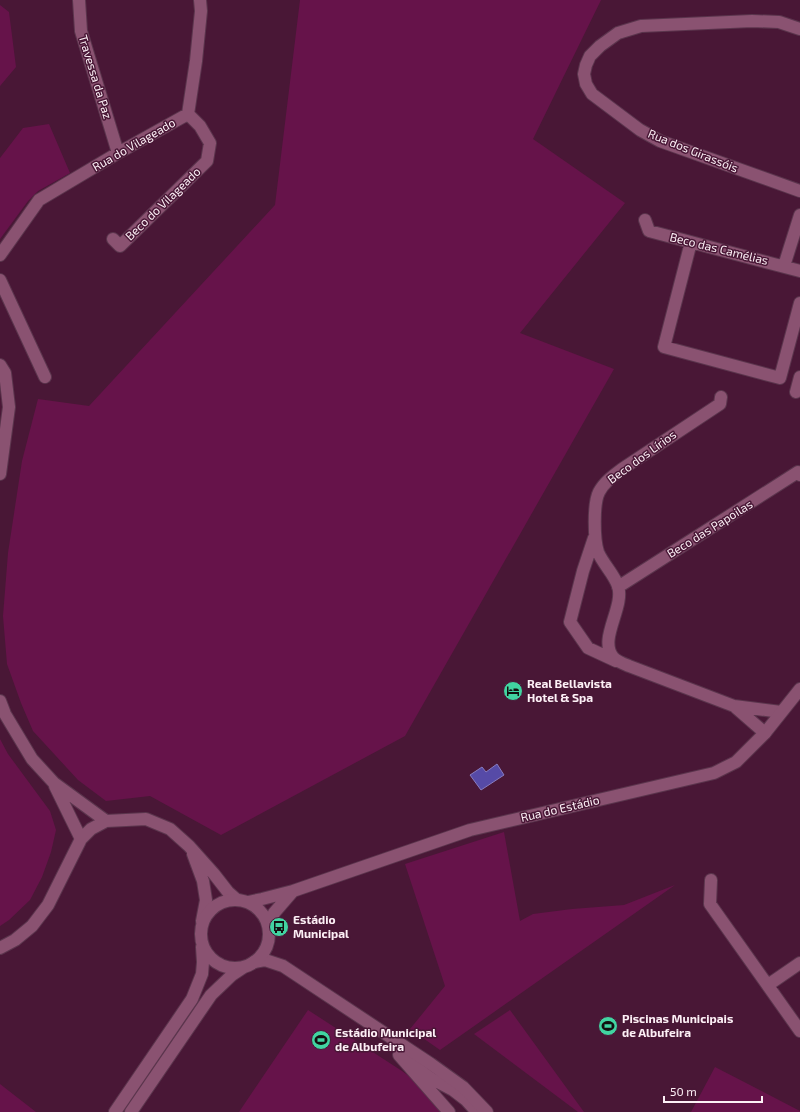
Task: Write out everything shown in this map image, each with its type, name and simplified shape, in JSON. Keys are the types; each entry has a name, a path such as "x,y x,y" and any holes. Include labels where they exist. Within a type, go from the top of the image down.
{"street":[{"name":"Travessa da Paz","path":"79,0 81,31 118,154"},
{"name":"Rua do Vilageado","path":"0,255 39,200 188,114 196,61 201,11 200,0"},
{"name":"Rua dos Girassóis","path":"800,30 779,22 752,21 641,26 618,33 600,46 590,56 584,74 586,84 592,94 640,130 660,141 800,191"},
{"name":"Beco do Vilageado","path":"113,239 120,246 207,161 210,143 200,126 188,114"},
{"path":"784,266 800,215"},
{"name":"Beco das Camélias","path":"646,220 649,231 800,271"},
{"path":"691,242 664,347 780,378 800,303"},
{"path":"0,280 45,377"},
{"path":"0,365 5,373 10,407 0,474"},
{"path":"796,392 800,377"},
{"name":"Beco dos Lírios","path":"595,537 596,503 599,492 608,479 720,404 721,397"},
{"name":"Beco das Papoilas","path":"618,587 798,472 800,475"},
{"path":"595,537 598,553 618,587 619,598 609,635 608,649 614,658 629,666"},
{"path":"595,537 583,571 570,622 588,648 629,666 734,706 781,712"},
{"name":"Rua do Estádio","path":"248,902 293,891 470,830 714,773 736,762 765,733 800,689"},
{"path":"0,701 5,714 32,759 54,783 106,821"},
{"path":"734,706 765,733"},
{"path":"54,783 81,839"},
{"path":"0,948 15,940 32,926 48,906 81,839 91,830 106,821 146,819 170,829 189,846 228,892 236,899"},
{"path":"115,1112 192,999 202,974 204,962 200,936 206,900 203,881 189,846"},
{"path":"711,880 710,904 800,1031"},
{"path":"131,1112 211,995 232,975 260,957 268,944 269,927 274,913 293,891"},
{"name":"Rua do Estádio","path":"202,921 207,912 213,906 224,900 236,899 248,902 259,909 266,919 269,927"},
{"path":"202,944 212,960 222,966 238,968 265,960 283,966 438,1069 463,1087 487,1112"},
{"path":"768,985 800,963"},
{"path":"449,1112 399,1055 432,1079 457,1093 477,1112"}],"shaded area":[{"path":"300,0 601,0 533,139 625,203 520,333 614,369 405,736 221,835 150,796 106,801 78,780 33,731 7,664 3,616 8,553 22,461 38,399 89,406 275,205"},
{"path":"0,5 9,12 16,67 0,86"},
{"path":"49,124 70,173 38,191 28,201 0,239 0,158 23,128"},
{"path":"0,739 8,754 50,811 56,830 51,852 42,877 30,900 9,920 0,926"},
{"path":"497,764 504,775 481,790 470,775 482,767 486,772"},
{"path":"504,832 520,921 533,914 624,905 675,885 440,1050 410,1029 445,986 405,864"},
{"name":"Estádio Municipal de Albufeira","path":"308,1010 421,1085 445,1112 239,1112"},
{"path":"510,1010 584,1112 578,1112 474,1034"},
{"path":"715,1067 800,1111 800,1112 691,1112"},
{"path":"0,1084 36,1112 0,1112"}],"place":[{"name":"Real Bellavista Hotel & Spa","path":"513,691"},
{"name":"Estádio Municipal","path":"279,927"},
{"name":"Piscinas Municipais de Albufeira","path":"608,1026"},
{"name":"Estádio Municipal de Albufeira","path":"321,1040"}]}
